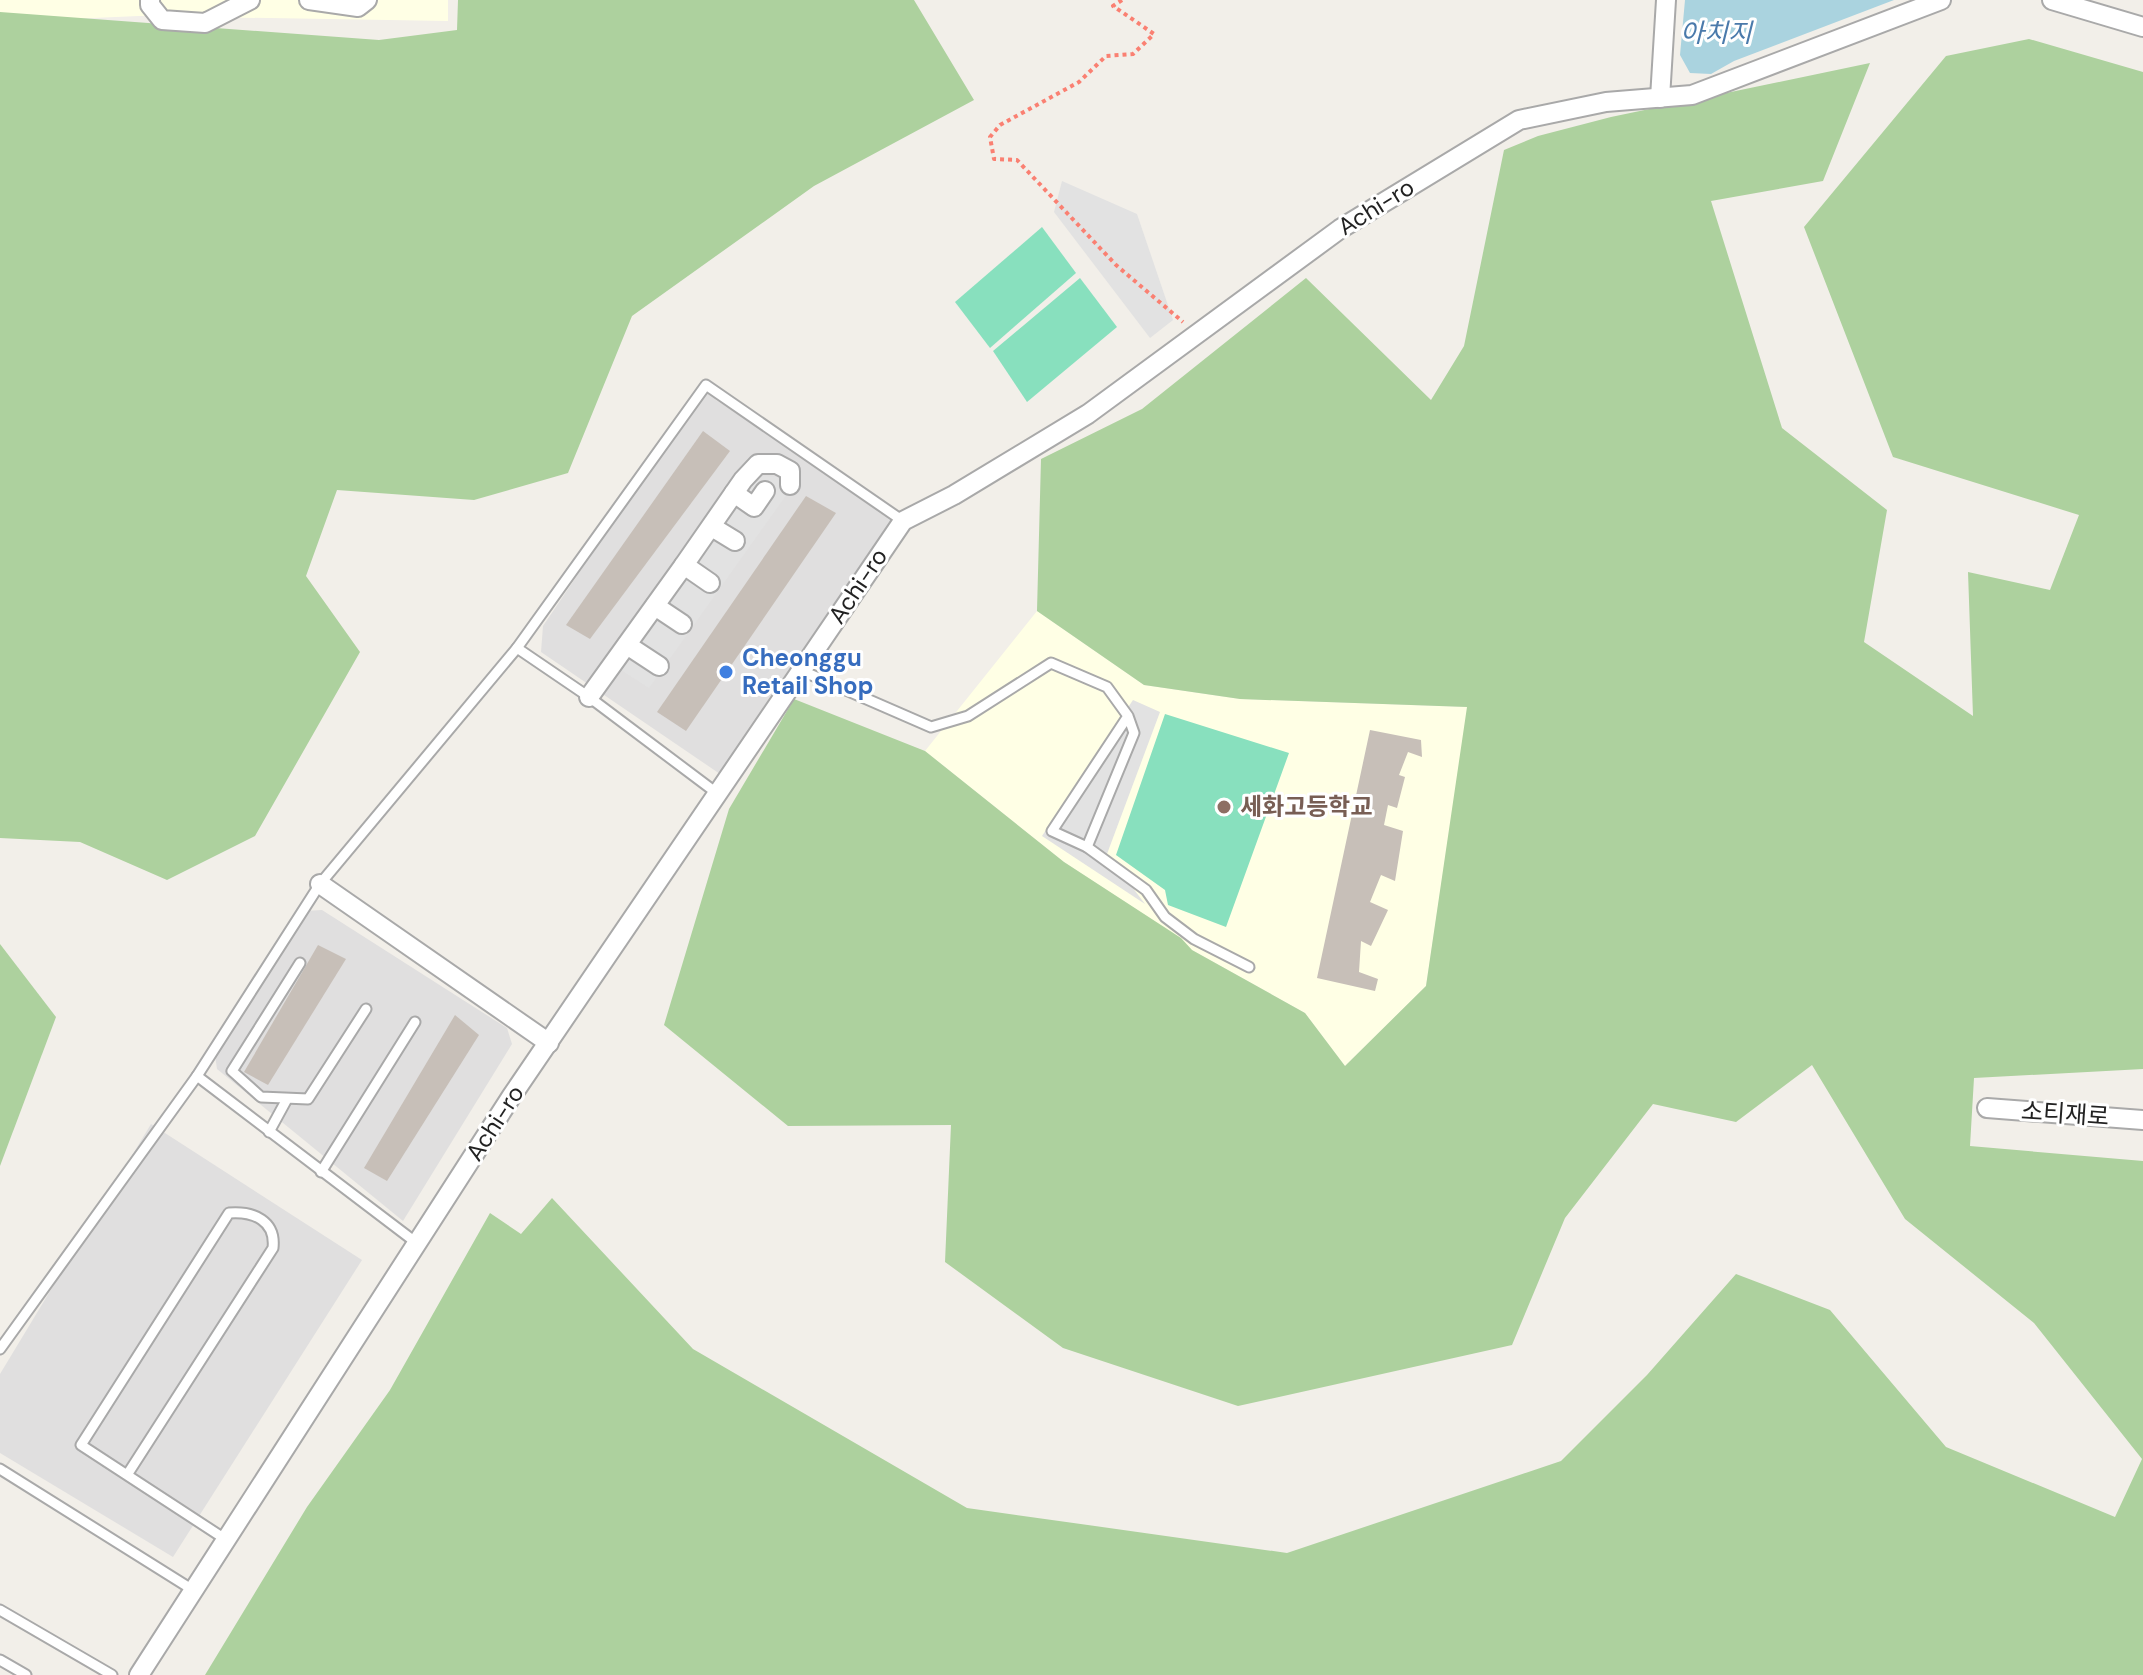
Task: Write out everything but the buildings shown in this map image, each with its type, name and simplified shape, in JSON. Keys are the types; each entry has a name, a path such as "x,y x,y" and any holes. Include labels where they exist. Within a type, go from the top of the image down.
{"street":[{"path":"150,0 150,5 162,20 205,23 250,0"},
{"path":"309,0 358,7 367,0"},
{"path":"1660,98 1666,0"},
{"name":"Achi-ro","path":"139,1675 549,1043 903,521 954,495 1088,414 1340,229 1519,120 1606,102 1692,95 1941,0"},
{"path":"2052,0 2143,27"},
{"path":"589,697 734,493 758,464 777,464 790,471 790,485"},
{"path":"734,493 754,507 765,491"},
{"path":"712,527 735,541"},
{"path":"684,565 710,583"},
{"path":"655,606 682,624"},
{"path":"627,645 659,666"},
{"path":"320,884 549,1043"},
{"name":"소티재로","path":"1987,1108 2143,1120"}],"lane":[{"path":"0,1349 197,1076 320,884 517,648 706,385 903,521"},
{"path":"517,648 589,697 720,795"},
{"path":"800,670 931,727 968,716 1051,663 1107,687 1128,716 1134,733 1087,847"},
{"path":"1128,716 1052,831 1087,847 1146,890 1165,917 1194,939 1249,967"},
{"path":"300,963 232,1071 261,1097 308,1099 366,1009"},
{"path":"321,1172 415,1022"},
{"path":"197,1076 418,1244"},
{"path":"269,1132 287,1099"},
{"path":"127,1475 273,1248 275,1234 270,1225 256,1216 243,1212 229,1213 81,1445 225,1539"},
{"path":"0,1469 193,1590"},
{"path":"0,1610 112,1675"},
{"path":"0,1660 26,1675"}],"path":[{"path":"1122,0 1113,6 1154,34 1133,54 1106,56 1079,82 1000,125 990,137 994,159 1017,160 1116,265 1197,334"}],"shaded area":[{"path":"0,0 448,0 448,21 139,16 0,22"},
{"path":"1062,181 1137,214 1173,320 1150,338 1054,212"},
{"path":"706,385 716,400 903,521 793,665 720,774 541,652 543,626"},
{"path":"759,476 777,477 787,494 649,688 621,670"},
{"name":"세화고등학교","path":"1037,611 1144,685 1240,699 1468,707 1426,986 1345,1066 1305,1013 1192,950 1180,938 1064,862 925,751"},
{"path":"1133,700 1160,712 1107,854 1145,904 1042,836"},
{"path":"322,910 507,1028 512,1044 403,1221 217,1069 215,1055 305,911"},
{"path":"151,1124 362,1260 173,1557 0,1453 0,1374"}],"green space":[{"path":"458,0 914,0 974,100 814,186 632,316 568,473 474,500 337,490 306,576 360,652 255,836 167,880 80,842 0,838 0,12 379,40 457,30"},
{"path":"2029,39 2143,72 2143,1069 1974,1078 1970,1146 2143,1161 2143,1675 205,1675 307,1507 390,1390 490,1213 521,1234 552,1198 693,1349 967,1508 1287,1553 1561,1461 1647,1375 1736,1274 1830,1310 1946,1447 2115,1517 2142,1459 2034,1323 1905,1219 1812,1065 1736,1122 1653,1104 1565,1218 1512,1345 1238,1406 1063,1348 945,1262 951,1125 788,1126 664,1025 729,809 794,699 925,751 1064,862 1181,938 1192,950 1305,1013 1345,1066 1426,986 1467,707 1240,699 1144,685 1037,611 1041,459 1142,409 1306,278 1431,400 1464,346 1504,150 1538,136 1611,117 1870,63 1823,181 1711,201 1782,428 1887,510 1864,642 1973,716 1968,572 2050,590 2079,515 1893,457 1804,227 1946,56"},
{"path":"1042,227 1076,273 990,348 955,302"},
{"path":"1080,278 1117,327 1027,402 993,351"},
{"path":"1165,714 1289,753 1226,927 1168,905 1165,890 1116,855"},
{"path":"0,944 56,1017 0,1166"}],"water":[{"name":"아치지","path":"1685,0 1894,0 1734,61 1711,74 1690,73 1680,55"}],"place":[{"name":"Cheonggu Retail Shop","path":"726,672"},
{"name":"세화고등학교","path":"1224,807"}]}
